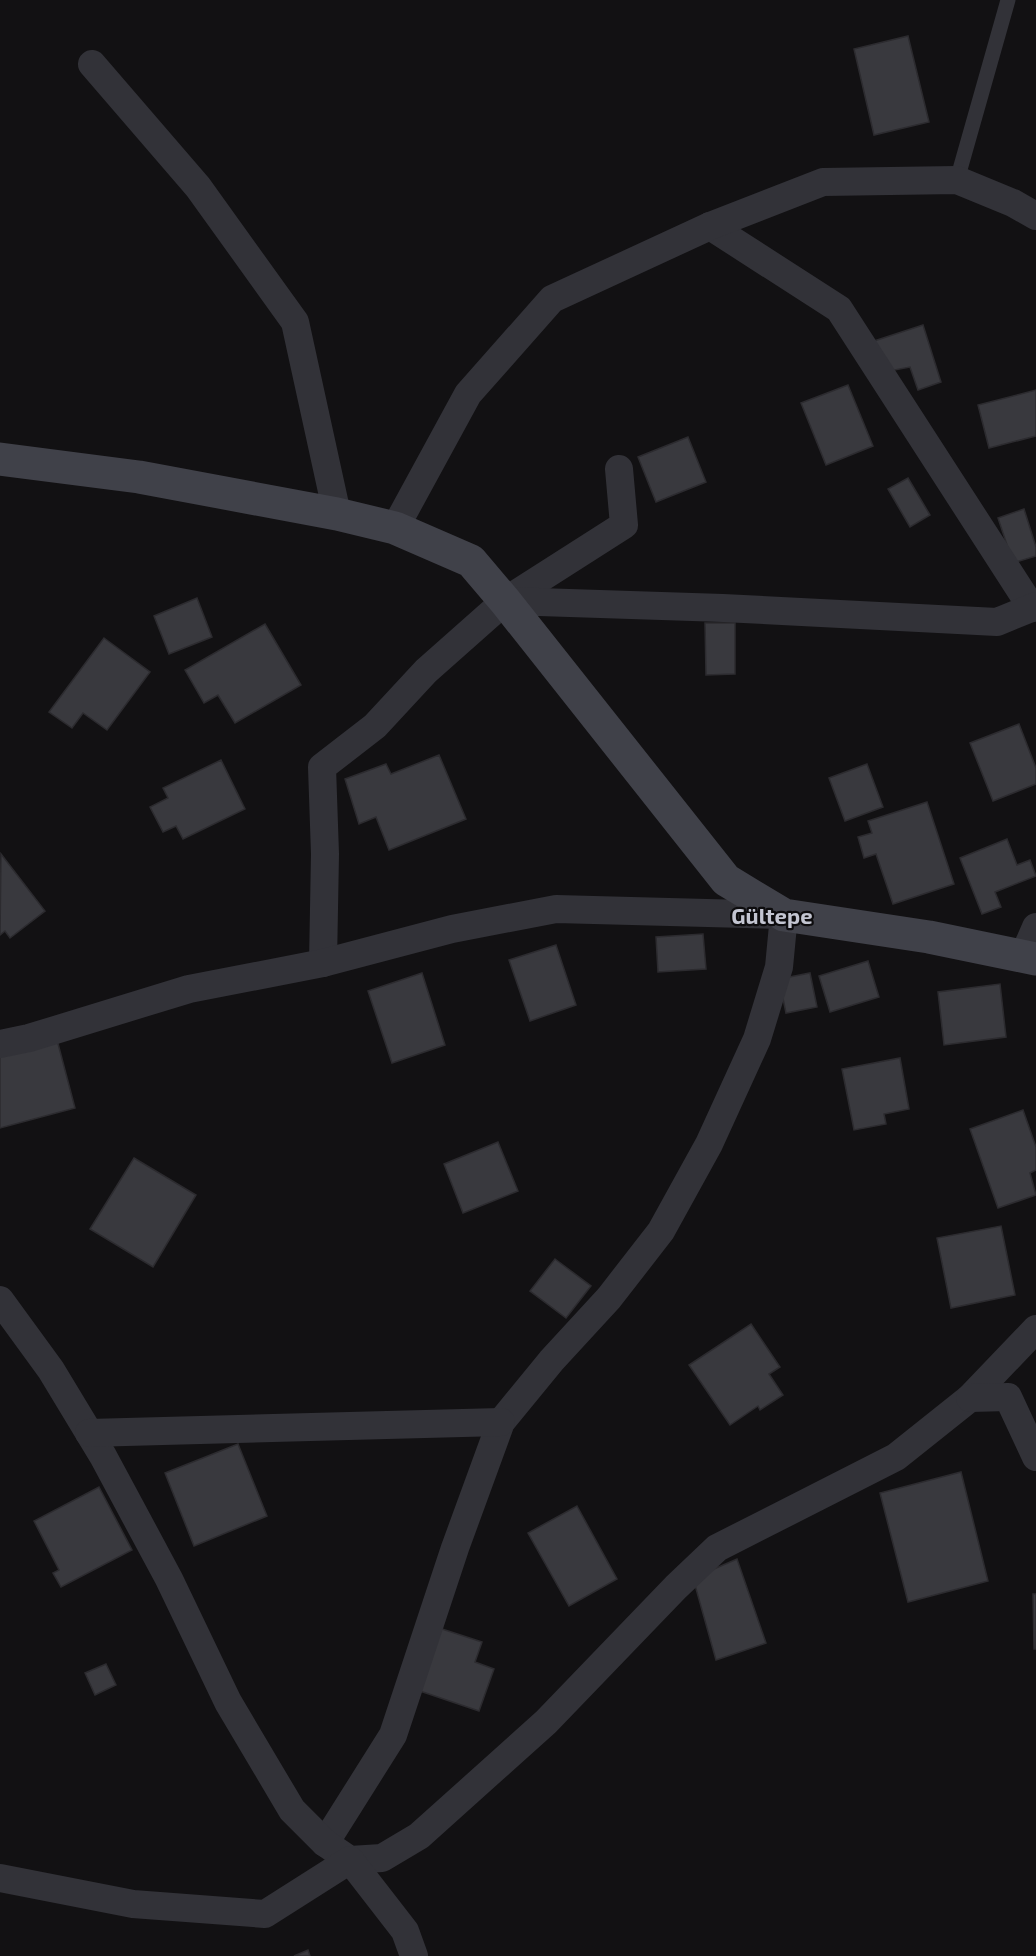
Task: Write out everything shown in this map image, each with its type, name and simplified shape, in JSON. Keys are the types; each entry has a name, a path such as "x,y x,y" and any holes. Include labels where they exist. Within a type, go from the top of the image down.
{"main road":[{"path":"0,459 139,477 337,514 395,528 471,561 726,880 784,915 929,937 1029,958"}],"street":[{"path":"92,64 198,187 295,322 337,514"},
{"path":"395,528 468,394 552,298 710,226 823,182 957,180 1013,203 1036,216"},
{"path":"504,601 723,608 997,622 1034,607 839,309 710,226"},
{"path":"323,963 325,854 322,767 375,726 426,671 504,601 624,525 619,470"},
{"path":"0,1044 29,1038 189,989 323,963 452,929 556,909 784,915 779,967 757,1039 709,1144 661,1231 609,1298 551,1361 501,1422 455,1548 393,1735 325,1843"},
{"path":"1029,958 1036,927"},
{"path":"0,1300 51,1371 89,1433 169,1579 228,1702 292,1810 325,1843 350,1860 405,1931 414,1956"},
{"path":"0,1878 134,1904 265,1914 350,1860 382,1858 419,1836 546,1722 676,1587 717,1548 896,1457 970,1398 1036,1329"},
{"path":"970,1398 1008,1397 1036,1457"},
{"path":"89,1433 501,1422"}],"lane":[{"path":"957,180 1008,0"}],"building":[{"path":"908,36 929,122 874,135 854,49"},
{"path":"923,325 941,382 918,390 910,367 884,372 871,342"},
{"path":"848,385 873,446 826,465 801,403"},
{"path":"1036,390 1036,436 989,448 978,405"},
{"path":"688,437 706,482 656,502 638,457"},
{"path":"908,478 930,515 910,527 888,489"},
{"path":"1024,509 1036,547 1036,556 1013,563 998,518"},
{"path":"197,598 212,637 169,654 154,616"},
{"path":"705,623 735,623 735,674 706,675"},
{"path":"265,624 301,685 235,723 218,695 204,703 185,670"},
{"path":"104,638 150,672 107,730 83,713 72,728 49,712"},
{"path":"1019,724 1036,768 1036,784 993,801 970,743"},
{"path":"439,755 466,819 389,850 376,817 359,824 345,779 386,764 391,774"},
{"path":"221,760 245,809 183,839 176,826 163,832 150,807 168,798 163,788"},
{"path":"867,764 883,807 845,821 829,778"},
{"path":"927,802 954,884 893,904 876,854 864,858 858,837 872,833 868,821"},
{"path":"1007,839 1017,865 1030,860 1036,876 995,892 1001,907 982,914 960,858"},
{"path":"1,854 45,911 10,938 5,931 0,935"},
{"path":"703,934 706,969 658,972 656,937"},
{"path":"556,945 576,1005 530,1021 509,960"},
{"path":"868,961 879,997 830,1012 819,976"},
{"path":"422,973 445,1045 392,1063 368,991"},
{"path":"810,973 817,1007 786,1013 779,979"},
{"path":"1000,984 1006,1037 944,1045 938,992"},
{"path":"56,1036 75,1108 0,1128 0,1055"},
{"path":"900,1058 909,1109 884,1114 886,1124 854,1130 842,1069"},
{"path":"1023,1110 1036,1147 1036,1170 1030,1173 1036,1195 998,1208 970,1129"},
{"path":"498,1142 518,1191 463,1213 444,1164"},
{"path":"134,1158 196,1195 153,1267 90,1229"},
{"path":"1001,1226 1015,1295 951,1308 937,1238"},
{"path":"555,1259 591,1286 566,1318 530,1291"},
{"path":"751,1324 780,1367 769,1374 783,1395 760,1410 758,1406 730,1425 689,1365"},
{"path":"238,1444 267,1516 194,1546 165,1473"},
{"path":"961,1472 988,1581 908,1602 880,1493"},
{"path":"99,1487 132,1550 61,1587 53,1573 59,1570 34,1521"},
{"path":"577,1506 617,1579 569,1606 528,1533"},
{"path":"737,1559 766,1643 716,1660 693,1578"},
{"path":"1033,1594 1036,1594 1036,1649 1034,1649"},
{"path":"436,1627 482,1642 475,1662 494,1669 479,1711 414,1689"},
{"path":"106,1664 116,1685 95,1695 85,1673"},
{"path":"308,1950 310,1956 294,1956"}],"district":[{"name":"Gültepe","path":"772,916"}]}
